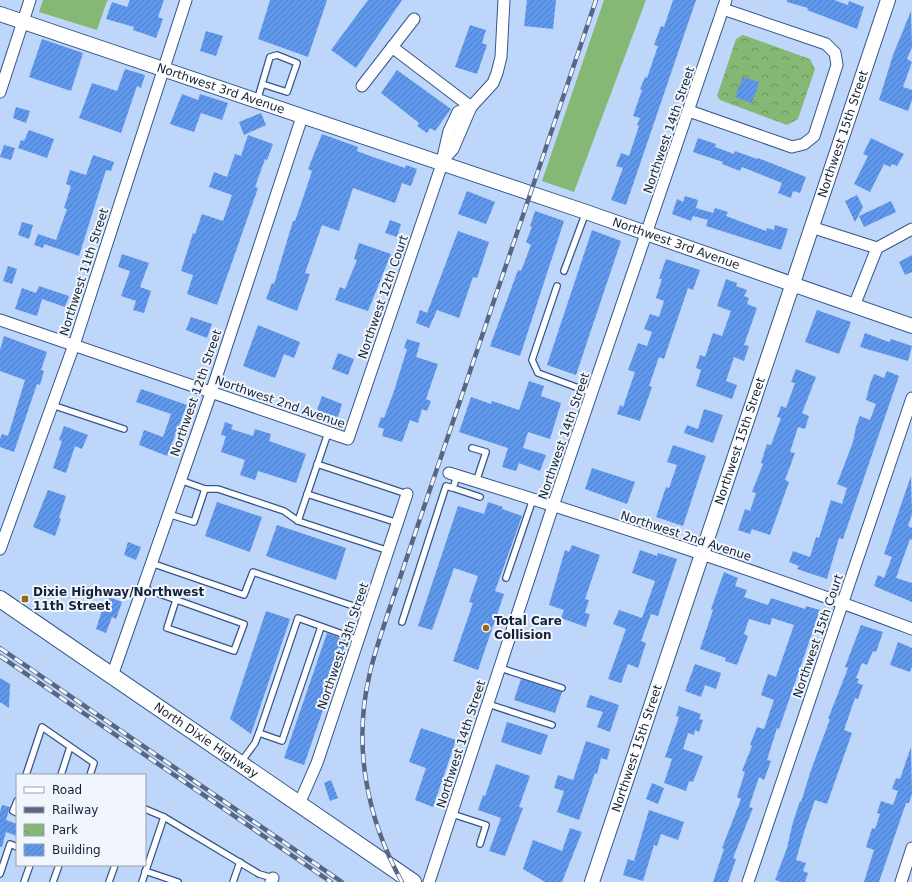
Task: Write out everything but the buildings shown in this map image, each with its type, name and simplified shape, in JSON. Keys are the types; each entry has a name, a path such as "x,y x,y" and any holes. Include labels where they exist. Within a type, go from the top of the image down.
{"main road":[{"name":"North Dixie Highway","path":"0,599 413,882"}],"street":[{"path":"0,92 30,0"},
{"name":"Northwest 11th Street","path":"0,549 74,345 186,0"},
{"path":"441,163 451,125 458,112 471,107 493,83 497,73 501,57 504,0"},
{"name":"Northwest 15th Street","path":"592,882 791,285 888,0"},
{"path":"689,111 792,147 804,144 814,136 837,65 835,53 826,44 725,5"},
{"name":"Northwest 14th Street","path":"429,882 553,506 648,234 725,5"},
{"name":"Northwest 3rd Avenue","path":"0,14 256,102 586,212 791,285 912,326"},
{"path":"362,86 414,19"},
{"path":"392,47 471,107"},
{"name":"Northwest 12th Street","path":"112,676 210,393 302,117"},
{"name":"Northwest 12th Court","path":"348,439 441,163"},
{"path":"811,227 876,248"},
{"path":"854,306 876,248 912,229"},
{"name":"Northwest 2nd Avenue","path":"0,320 348,439"},
{"name":"Northwest 15th Court","path":"748,882 912,398"},
{"name":"Northwest 2nd Avenue","path":"453,474 702,554 843,603 912,629"},
{"name":"Northwest 13th Street","path":"299,804 317,763 407,494"},
{"path":"901,882 912,848"}],"lane":[{"path":"256,102 270,57 277,55 298,63 287,92 262,84"},
{"path":"564,271 586,212"},
{"path":"557,286 532,360 533,366 538,373 592,393"},
{"path":"52,405 124,429"},
{"path":"298,521 328,432"},
{"path":"472,448 486,452 476,482"},
{"path":"317,464 407,494"},
{"path":"453,474 454,488"},
{"path":"180,480 205,489 218,489 284,511 298,521 388,551"},
{"path":"402,622 446,486 480,497"},
{"path":"168,514 194,522 205,489"},
{"path":"307,494 398,523"},
{"path":"506,578 533,500"},
{"path":"151,563 244,595 253,572 368,611"},
{"path":"143,588 244,624 234,651 167,628 176,600"},
{"path":"240,764 255,743 259,733 298,618 358,640"},
{"path":"259,733 282,741 321,626"},
{"path":"500,668 562,688"},
{"path":"488,704 552,726"},
{"path":"26,774 42,727 94,763 90,774"},
{"path":"61,774 70,747"},
{"path":"146,809 164,817 259,874 272,880"},
{"path":"452,814 486,825 480,844"},
{"path":"142,882 164,817"},
{"path":"0,874 10,844 16,847"},
{"path":"233,882 240,862"},
{"path":"24,882 30,866"},
{"path":"53,882 59,866"},
{"path":"109,882 115,866"},
{"path":"145,872 178,882"}],"green space":[{"path":"43,0 109,0 107,1 97,30 39,12"},
{"path":"604,0 646,0 574,192 542,181"},
{"path":"743,35 810,59 815,69 798,119 787,125 720,100 717,96 736,39"}],"railway":[{"path":"402,882 380,833 366,782 362,730 364,703 371,670 386,619 596,0"},
{"path":"0,648 342,882"},
{"path":"0,656 331,882"}],"place":[{"name":"Dixie Highway/Northwest 11th Street","path":"25,599"},
{"name":"Total Care Collision","path":"486,628"}]}
